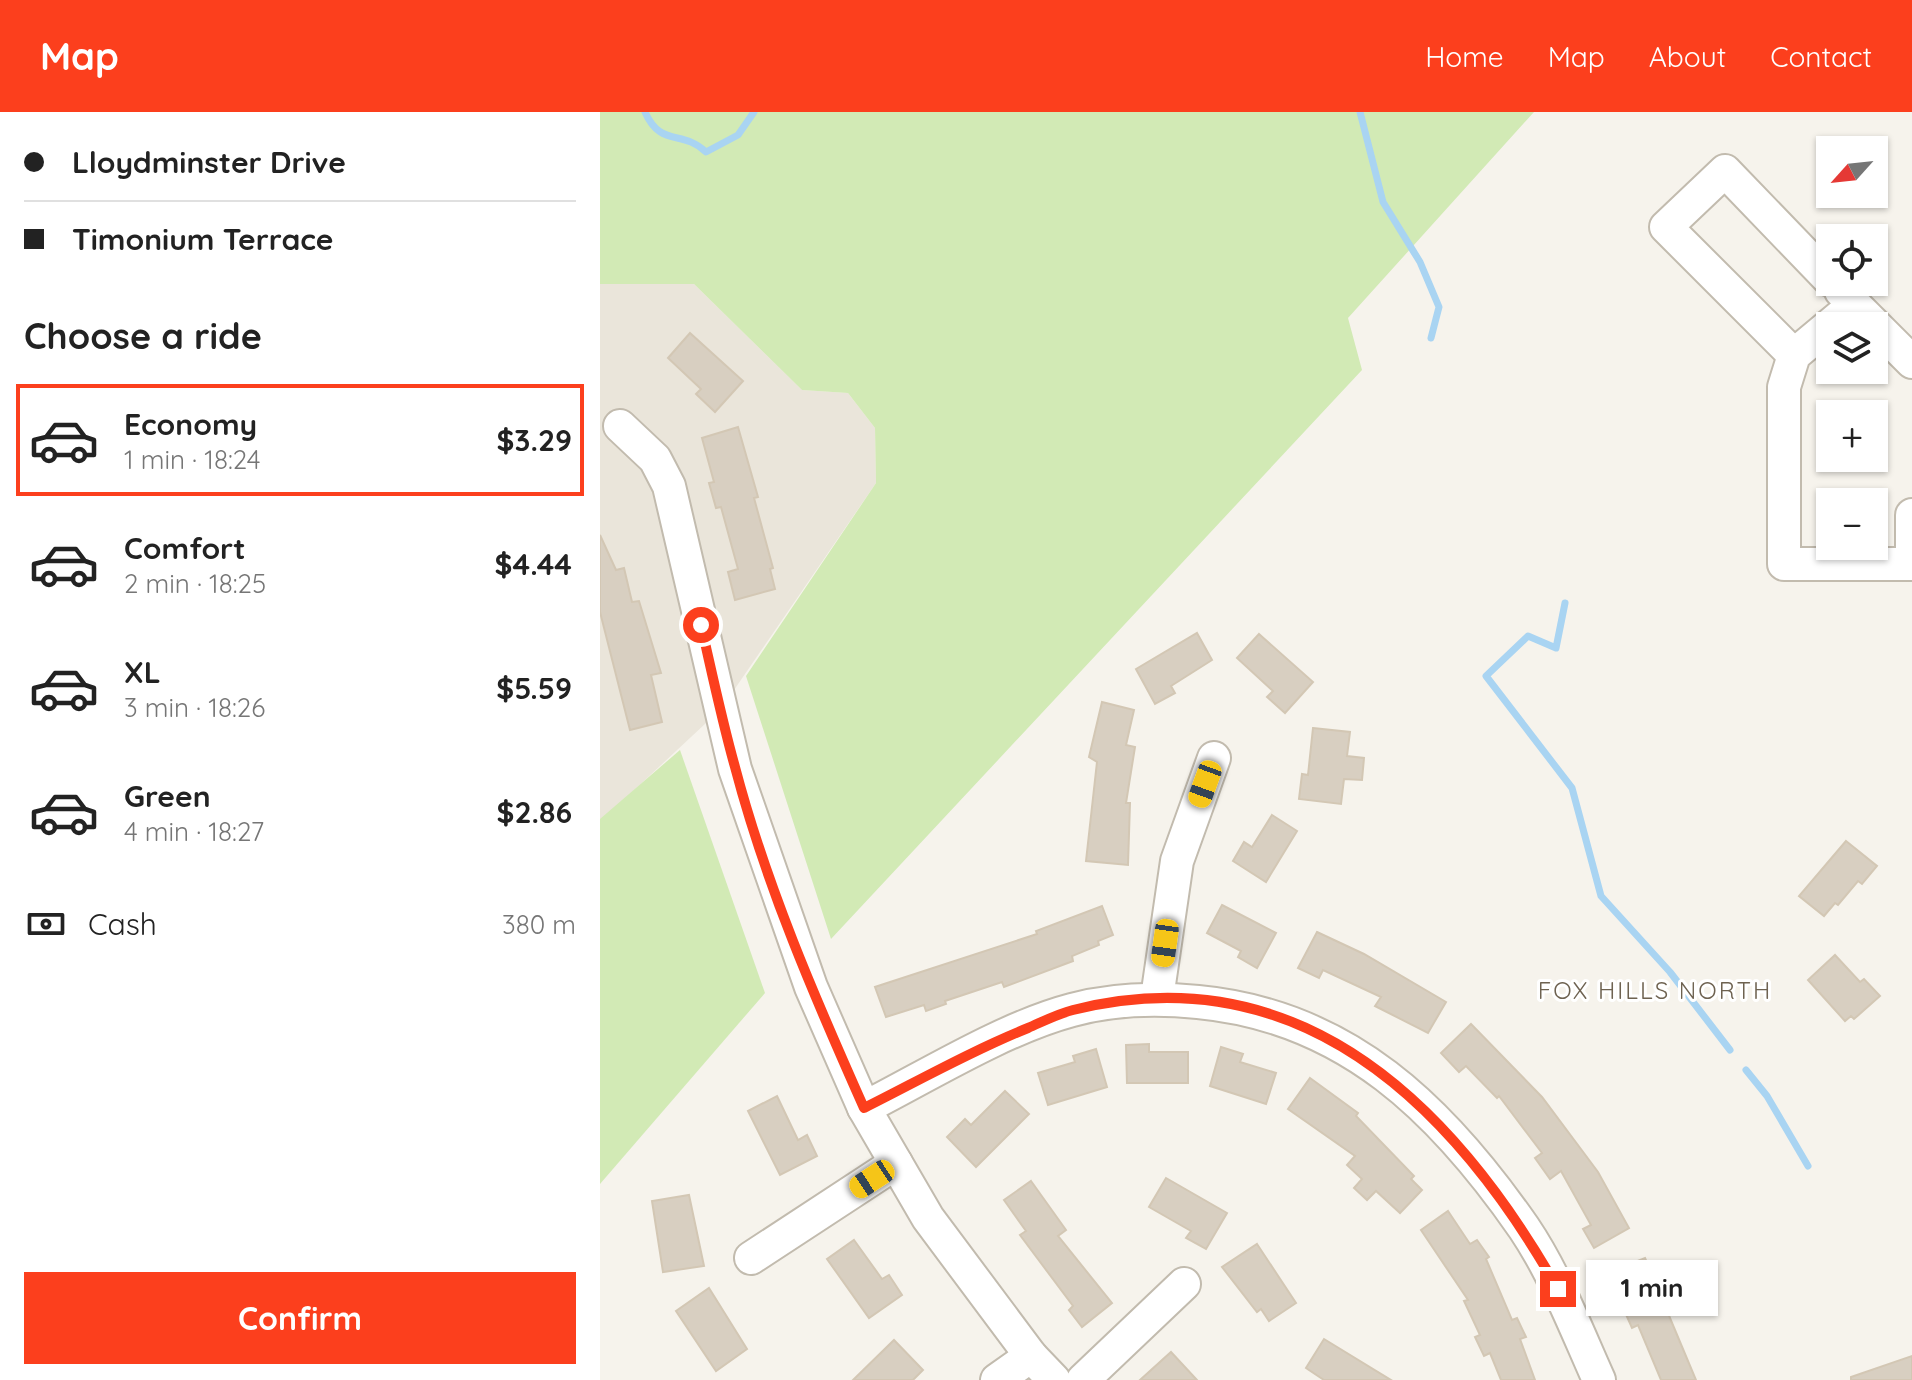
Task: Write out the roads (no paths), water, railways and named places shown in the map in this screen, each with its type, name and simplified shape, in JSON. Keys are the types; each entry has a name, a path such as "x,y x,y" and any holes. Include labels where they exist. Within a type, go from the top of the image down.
{"street":[{"path":"1794,355 1666,227 1725,171 1816,265"},
{"path":"1834,296 1794,355 1784,387 1784,564 1912,564 1912,515"},
{"path":"1846,296 1912,362"},
{"path":"620,426 655,459 669,486 735,769 811,987 864,1108 928,1218 1031,1356 1054,1380"},
{"path":"1157,998 1177,861 1214,758"},
{"path":"864,1108 996,1041 1072,1010 1157,998 1241,1006 1312,1028 1374,1065 1446,1129 1524,1229 1558,1289 1599,1380"},
{"path":"751,1258 896,1163"},
{"path":"1083,1380 1184,1284"},
{"path":"997,1380 1031,1356"}],"waterway":[{"path":"645,112 658,130 689,141 706,152 738,135 754,112"},
{"path":"1360,112 1383,202 1420,262 1439,307 1431,338"},
{"path":"1565,603 1556,648 1528,636 1486,676 1572,788 1601,896 1670,972 1730,1050"},
{"path":"1746,1070 1767,1096 1808,1166"}],"district":[{"name":"FOX HILLS NORTH","path":"1655,990"}]}
